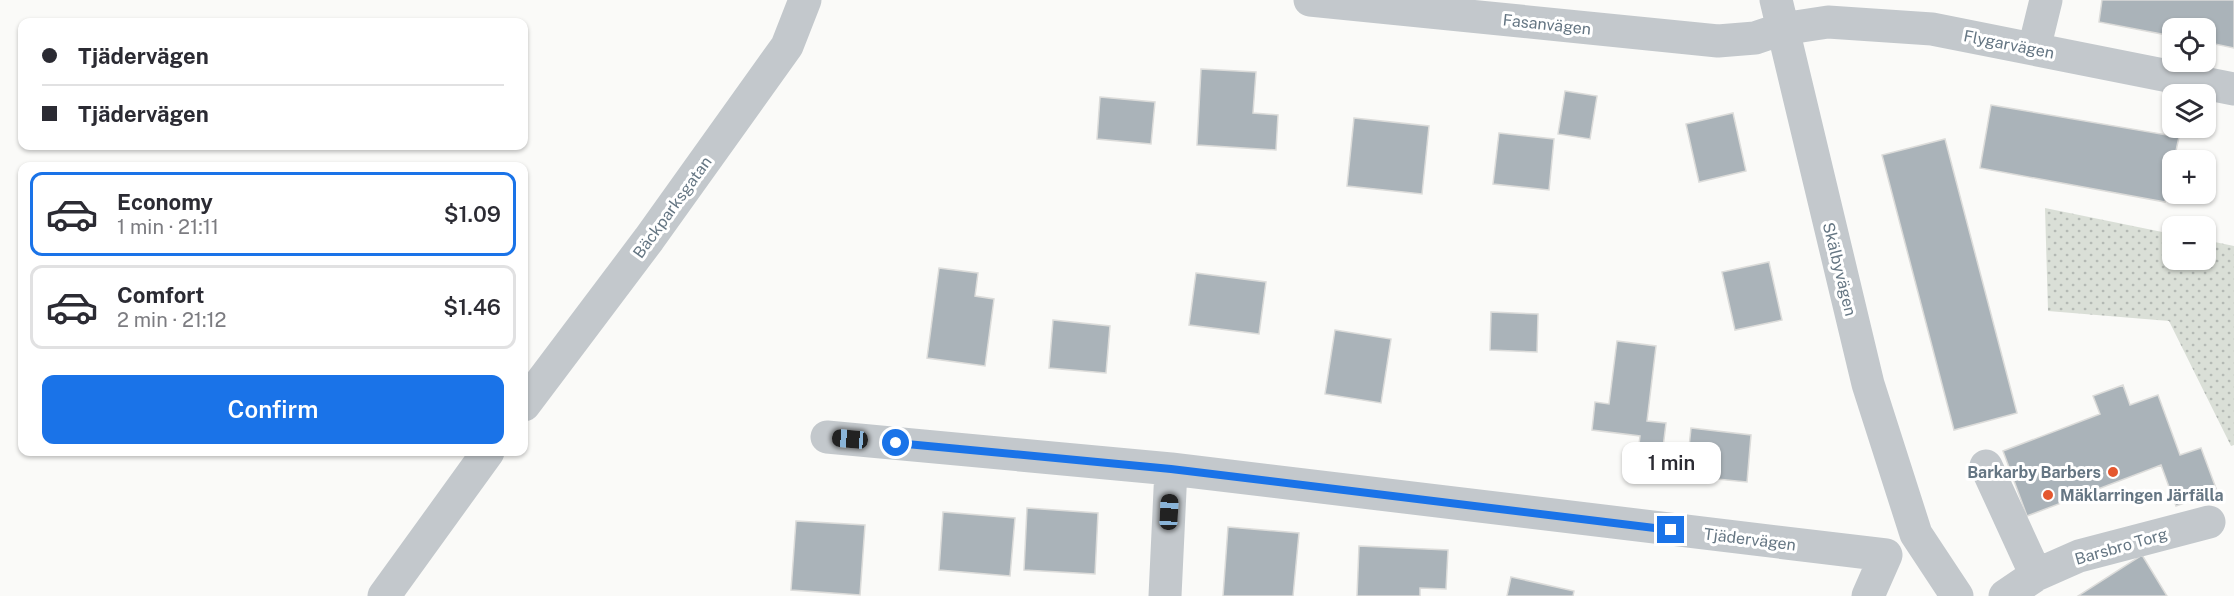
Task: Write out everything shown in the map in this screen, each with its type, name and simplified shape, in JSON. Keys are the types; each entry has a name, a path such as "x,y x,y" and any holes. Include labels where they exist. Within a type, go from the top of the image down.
{"street":[{"name":"Bäckparksgatan","path":"528,400 649,239 787,46 805,0"},
{"name":"Fasanvägen","path":"1310,0 1718,41 1755,38 1779,14"},
{"path":"2034,49 2046,0"},
{"name":"Flygarvägen","path":"1779,14 1828,22 1932,29 2234,89"},
{"name":"Skälbyvägen","path":"1779,14 1868,384 1916,534 1957,596"},
{"name":"Tjädervägen","path":"827,437 1171,469 1886,555"},
{"path":"384,596 485,456"},
{"path":"1986,466 2036,575"},
{"path":"1164,596 1171,469"},
{"name":"Barsbro Torg","path":"2005,596 2036,575 2079,556 2209,522"},
{"path":"1868,596 1886,555 1916,534"}],"shaded area":[{"path":"2045,208 2162,232 2162,270 2216,270 2216,242 2234,246 2234,445 2231,446 2169,321 2048,311"}],"building":[{"path":"2102,0 2234,0 2234,48 2216,44 2216,18 2162,18 2162,34 2099,22"},
{"path":"1201,69 1256,72 1253,113 1278,115 1276,150 1197,145"},
{"path":"1565,91 1597,96 1590,139 1558,134"},
{"path":"1100,97 1155,102 1151,144 1097,139"},
{"path":"1991,105 2162,134 2162,138 2179,138 2176,150 2162,150 2162,201 1980,168"},
{"path":"1733,113 1746,171 1699,182 1686,124"},
{"path":"1354,118 1429,126 1422,194 1347,186"},
{"path":"1499,133 1554,139 1549,190 1493,184"},
{"path":"1945,139 2017,413 1954,430 1882,155"},
{"path":"1769,262 1782,320 1735,330 1722,272"},
{"path":"939,268 978,273 975,296 994,299 985,366 927,358"},
{"path":"1196,273 1266,282 1259,334 1189,325"},
{"path":"1491,312 1538,314 1537,352 1490,350"},
{"path":"1053,320 1110,326 1106,373 1049,368"},
{"path":"1335,330 1391,339 1381,403 1325,394"},
{"path":"1617,341 1656,346 1647,421 1666,423 1659,481 1635,478 1640,436 1592,430 1595,402 1609,404"},
{"path":"2123,385 2130,405 2158,395 2180,455 2201,448 2217,491 2176,506 2161,465 2027,516 2003,451 2100,414 2093,396"},
{"path":"1691,428 1751,435 1747,482 1686,476"},
{"path":"1027,508 1098,513 1095,574 1024,570"},
{"path":"943,512 1015,518 1010,576 939,570"},
{"path":"796,521 865,525 860,595 791,590"},
{"path":"1228,527 1299,533 1293,596 1223,596"},
{"path":"1359,546 1448,550 1446,589 1420,588 1420,596 1357,596"},
{"path":"2142,555 2167,596 2078,596"},
{"path":"1511,577 1574,591 1573,596 1507,596"}],"place":[{"name":"Barkarby Barbers","path":"2113,472"},
{"name":"Mäklarringen Järfälla","path":"2048,495"}],"route":[{"path":"896,443 1171,469 1671,530"}]}
